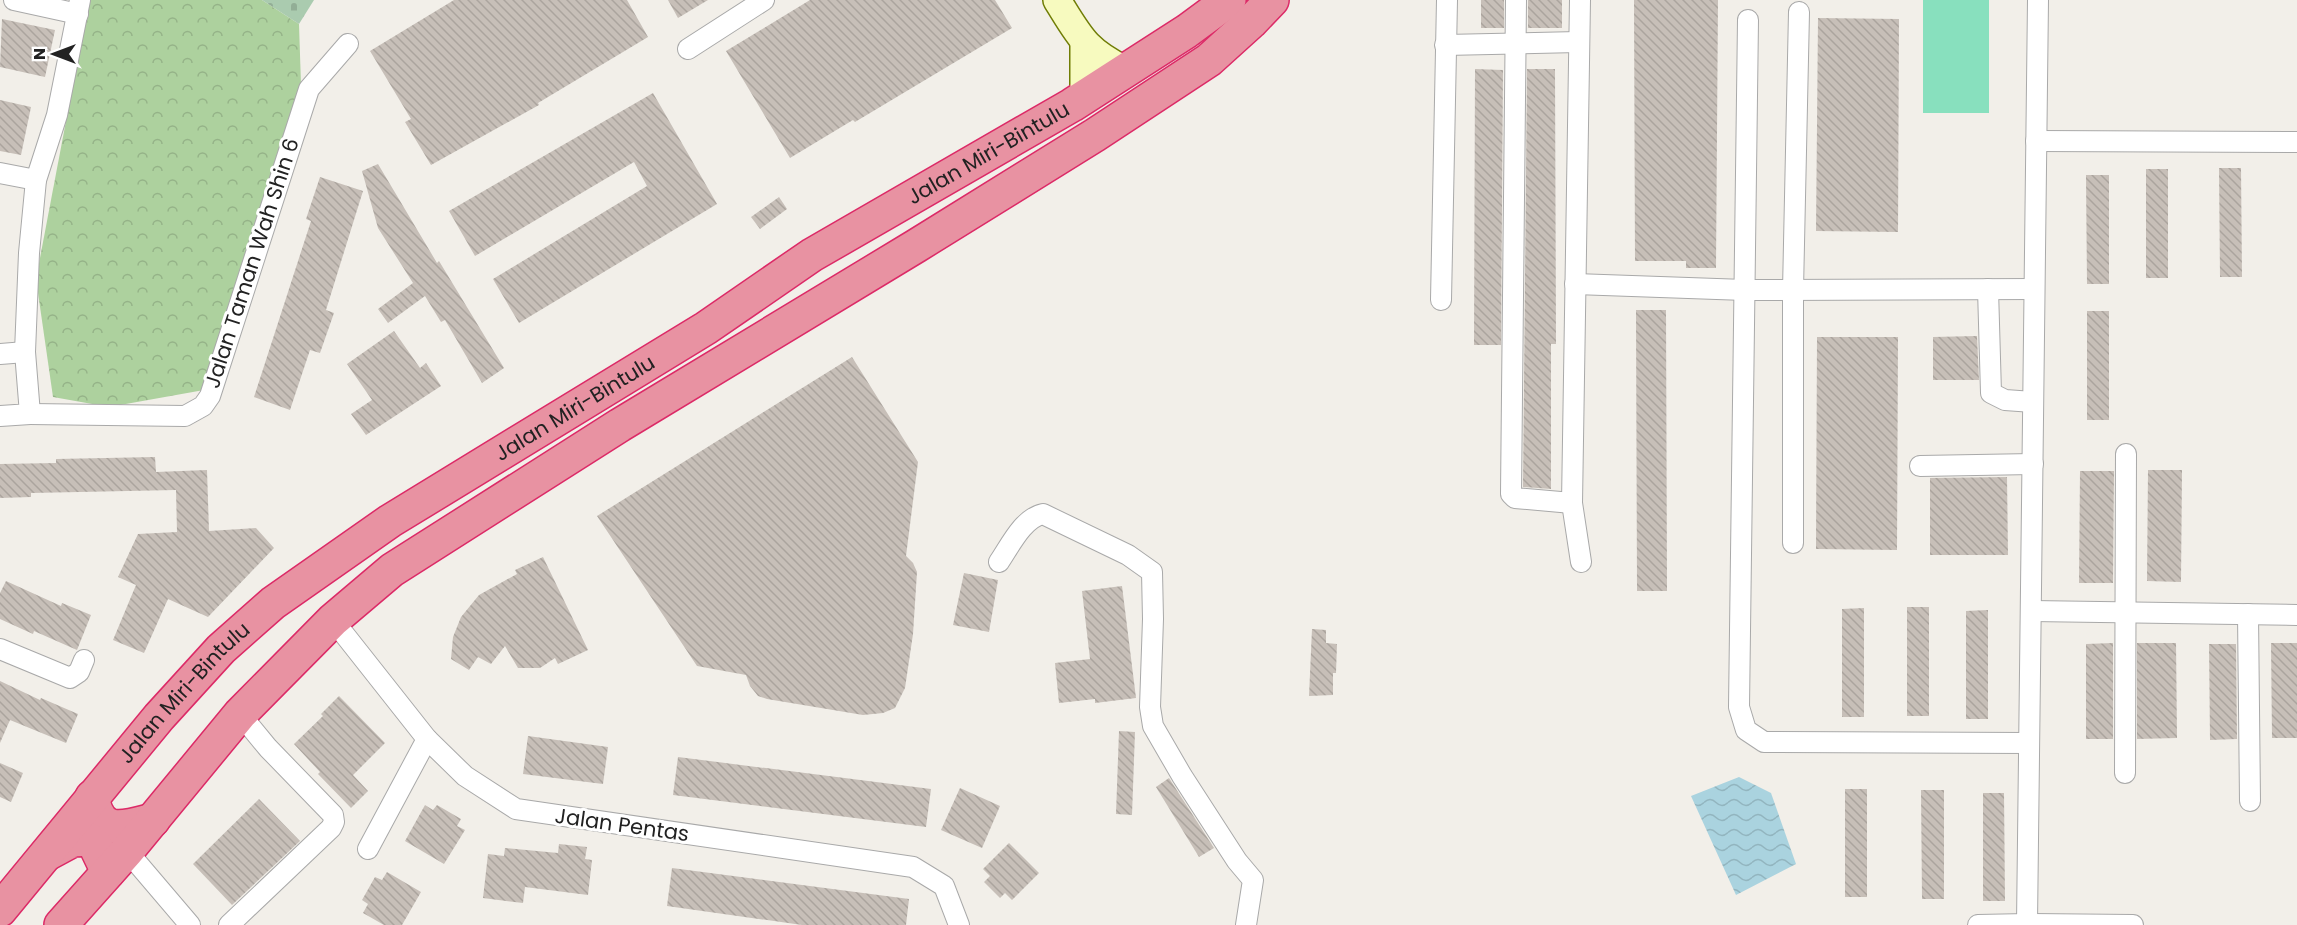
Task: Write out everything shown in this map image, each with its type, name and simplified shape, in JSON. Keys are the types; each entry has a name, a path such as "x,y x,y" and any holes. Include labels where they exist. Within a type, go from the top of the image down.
{"highway":[{"name":"Jalan Miri-Bintulu","path":"0,910 159,717 213,657 273,603 390,521 706,328 813,255 1084,97 1187,31 1229,0"},
{"name":"Jalan Miri-Bintulu","path":"61,925 153,820 240,714 333,620 392,570 620,425 1095,135 1209,60 1272,0"},
{"path":"706,328 802,285 819,286 830,298"},
{"path":"92,797 96,813 102,821 113,828 153,820"},
{"path":"45,855 73,840 88,839 117,862"}],"street":[{"path":"14,0 79,7 57,115 36,180 29,253 25,352 30,414"},
{"path":"688,50 764,0"},
{"path":"1057,0 1084,44 1103,59 1125,70"},
{"path":"1441,300 1447,0"},
{"path":"1516,0 1511,494 1515,498 1572,503"},
{"path":"1580,0 1572,503 1581,562"},
{"path":"2027,924 2038,0"},
{"path":"1793,543 1793,290 1799,12"},
{"path":"1748,21 1739,706 1746,730 1764,742 2029,743"},
{"path":"1445,45 1578,42"},
{"name":"Jalan Taman Wah Shin 6","path":"0,416 30,414 185,416 203,406 210,396 309,89 348,44"},
{"path":"1084,44 1084,97"},
{"path":"2036,141 2297,142"},
{"path":"0,173 36,180"},
{"path":"1575,284 1745,290 2034,289"},
{"path":"1988,289 1991,393 2005,400 2033,402"},
{"path":"0,354 25,352"},
{"path":"2125,773 2126,454"},
{"path":"1920,466 2033,465"},
{"path":"999,562 1028,521 1043,514 1128,555 1152,572 1150,707 1153,726 1237,861 1253,880 1246,925"},
{"path":"2031,611 2297,615"},
{"path":"2248,614 2250,801"},
{"name":"Jalan Pentas","path":"333,620 427,739 465,776 516,809 913,867 944,886 959,925"},
{"path":"0,649 70,678 79,672 84,660"},
{"path":"229,925 331,828 334,822 333,815 268,748 240,714"},
{"path":"368,849 427,739"},
{"path":"117,862 190,925"},
{"path":"1978,925 2133,925"}],"green space":[{"path":"89,0 262,0 299,24 301,85 204,390 109,407 53,397 36,279"},
{"path":"262,0 314,0 299,24"},
{"path":"1923,0 1989,0 1989,113 1923,113"}],"water":[{"path":"1739,777 1771,793 1796,864 1736,895 1691,796"}],"building":[{"path":"454,0 627,0 648,37 538,103 539,105 431,165 405,122 411,119 370,51"},
{"path":"668,0 708,0 678,18"},
{"path":"810,0 995,0 1012,28 790,158 726,51"},
{"path":"1481,0 1504,0 1504,28 1481,28"},
{"path":"1528,0 1562,0 1562,28 1528,28"},
{"path":"1634,0 1718,0 1716,268 1686,268 1686,261 1635,261"},
{"path":"1818,18 1899,19 1898,232 1816,231"},
{"path":"2,19 55,30 45,77 0,67"},
{"path":"1475,69 1503,70 1501,345 1474,345"},
{"path":"1527,69 1555,69 1556,344 1551,344 1551,489 1523,487"},
{"path":"653,93 717,204 519,323 493,279 647,186 634,162 475,256 449,211"},
{"path":"0,100 31,107 21,155 0,151"},
{"path":"378,164 437,263 439,261 504,368 482,383 445,320 441,322 425,296 388,323 378,309 413,283 378,228 362,171"},
{"path":"2219,168 2241,168 2242,277 2220,277"},
{"path":"2146,169 2168,169 2168,278 2146,278"},
{"path":"2086,175 2109,175 2109,284 2087,284"},
{"path":"320,177 363,191 326,310 334,313 320,353 310,350 290,410 254,397 311,221 306,219"},
{"path":"779,197 787,209 760,229 751,217"},
{"path":"1636,310 1666,310 1667,591 1637,591"},
{"path":"2087,311 2109,311 2109,420 2087,420"},
{"path":"394,331 420,368 426,363 441,386 366,435 351,414 372,400 347,364"},
{"path":"1977,336 1979,380 1933,380 1933,337"},
{"path":"1817,337 1898,337 1897,550 1816,549"},
{"path":"852,357 918,462 906,556 913,563 917,572 913,634 905,688 895,708 883,713 863,715 767,699 758,696 750,686 746,675 697,666 597,516"},
{"path":"155,457 156,472 207,470 209,531 256,528 274,548 208,617 168,599 144,653 113,640 136,585 118,577 138,534 177,532 176,490 31,493 31,497 0,498 0,464 56,463 56,459"},
{"path":"2148,470 2182,470 2181,582 2147,581"},
{"path":"2080,471 2114,471 2113,583 2079,583"},
{"path":"2007,477 2008,555 1930,555 1930,478"},
{"path":"543,557 588,650 558,664 555,658 540,668 518,668 505,646 491,664 478,657 469,670 451,659 453,637 461,617 479,595 517,574 515,570"},
{"path":"964,573 998,580 989,632 953,625"},
{"path":"6,581 61,606 62,603 91,615 77,650 0,619 0,593"},
{"path":"1122,586 1136,698 1095,703 1095,699 1059,703 1055,663 1090,659 1082,591"},
{"path":"1907,607 1929,607 1929,716 1907,716"},
{"path":"1864,608 1864,717 1842,717 1842,609"},
{"path":"1988,610 1988,719 1966,719 1966,611"},
{"path":"1312,629 1326,630 1326,643 1337,644 1333,695 1309,696"},
{"path":"2113,643 2113,739 2086,739 2086,644"},
{"path":"2137,643 2176,643 2177,738 2137,739"},
{"path":"2271,643 2297,643 2297,738 2272,738"},
{"path":"2209,644 2236,644 2237,739 2210,740"},
{"path":"0,681 40,700 41,698 78,714 66,743 10,720 0,743"},
{"path":"339,696 385,743 353,775 368,791 351,808 318,774 320,772 294,744 323,716 321,714"},
{"path":"1119,731 1135,732 1132,815 1116,814"},
{"path":"528,736 608,747 603,784 523,774"},
{"path":"678,757 931,789 926,827 673,795"},
{"path":"0,763 23,773 11,802 0,797"},
{"path":"1169,778 1214,848 1199,857 1156,787"},
{"path":"960,788 1000,806 982,848 941,830"},
{"path":"1845,789 1867,789 1867,897 1845,897"},
{"path":"1921,790 1944,790 1944,899 1922,899"},
{"path":"1983,793 2004,793 2005,901 1983,901"},
{"path":"259,799 300,841 232,905 193,864"},
{"path":"425,805 433,810 437,805 461,819 457,826 465,830 444,864 405,841"},
{"path":"1009,843 1039,873 1012,900 1005,893 1000,898 984,882 990,876 983,869"},
{"path":"559,844 587,847 585,859 592,860 588,895 525,887 523,903 483,898 488,854 504,856 505,848 558,853"},
{"path":"672,868 909,899 906,925 802,925 667,906"},
{"path":"387,872 421,892 402,925 384,925 363,913 368,904 362,900 375,877 382,880"}]}
